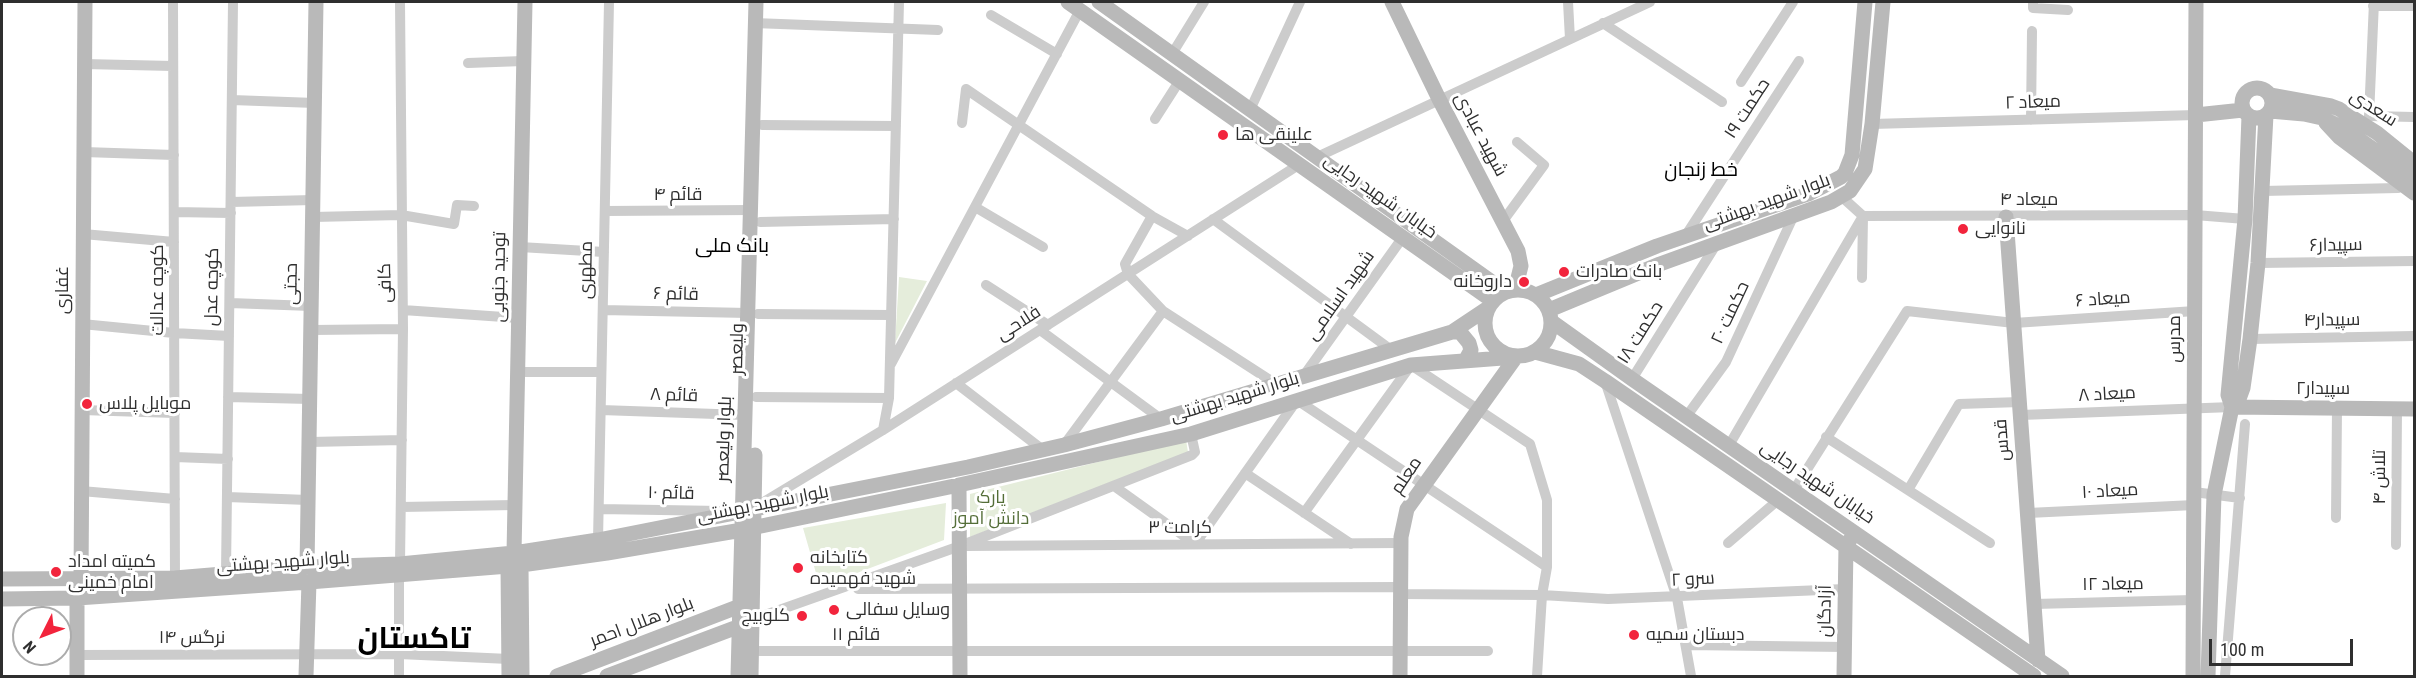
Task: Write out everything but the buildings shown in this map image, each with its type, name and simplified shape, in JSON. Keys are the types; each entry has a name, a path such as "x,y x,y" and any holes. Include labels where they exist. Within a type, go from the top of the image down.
{"street":[{"name":"غفاری","path":"77,598 81,579 84,2"},
{"name":"کوچه عدالت","path":"173,2 175,578"},
{"name":"کوچه عدل","path":"226,573 233,2"},
{"name":"حجتی","path":"306,676 316,2"},
{"name":"کافی","path":"399,676 403,329 400,2"},
{"name":"توحید جنوبی","path":"514,561 525,2"},
{"name":"مطهری","path":"598,540 609,2"},
{"path":"755,216 762,125 759,23 756,2"},
{"path":"883,430 889,398 899,2"},
{"name":"خیابان شهید رجایی","path":"1099,2 1511,291"},
{"path":"1172,54 1204,2"},
{"path":"1250,110 1300,2"},
{"name":"شهید عبادی","path":"1392,2 1518,251 1521,266 1511,291"},
{"path":"1568,2 1570,39"},
{"path":"1317,156 1647,2"},
{"path":"1741,82 1792,2"},
{"name":"بلوار شهید بهشتی","path":"1536,295 1686,235 1808,194 1833,183 1845,172 1852,155 1865,2"},
{"name":"بلوار شهید بهشتی","path":"1550,316 1660,264 1842,197 1856,184 1865,170 1872,124 1882,2"},
{"path":"2033,2 2033,8 2068,10"},
{"name":"مدرس","path":"2193,676 2196,2"},
{"path":"2415,6 2374,4 2369,116 2415,117"},
{"path":"890,366 1057,54 1074,6"},
{"name":"خیابان شهید رجایی","path":"1074,6 1403,237 1490,305"},
{"path":"991,15 1057,54"},
{"path":"759,23 938,30"},
{"name":"بلوار ولیعصر","path":"738,676 745,623 740,606 748,529 745,415 753,314 759,23"},
{"path":"1603,23 1722,102"},
{"path":"2031,120 2032,31"},
{"path":"468,63 523,61"},
{"name":"حکمت ۱۹","path":"1686,235 1799,61"},
{"path":"84,64 173,66"},
{"path":"1155,119 1180,80"},
{"path":"2208,676 2214,495 2232,407 2239,399 2243,388 2258,263 2268,113 2272,104 2270,95 2262,89 2253,88 2245,93 2242,101 2246,113 2245,219 2228,395 2232,407"},
{"path":"962,123 966,89 1152,216 1188,236"},
{"name":"سعدی","path":"2270,95 2339,109 2363,123 2415,163"},
{"path":"232,100 315,103"},
{"path":"2196,115 2246,113 2256,118 2268,113"},
{"name":"سعدی","path":"2268,113 2322,118 2358,137 2415,178"},
{"name":"میعاد ۲","path":"1872,124 2196,115"},
{"name":"سعدی","path":"2322,118 2339,137 2415,193"},
{"path":"762,125 896,126"},
{"path":"1503,221 1544,165 1517,142"},
{"path":"84,152 174,154"},
{"name":"فلاحی","path":"748,509 883,430 1300,164"},
{"path":"2263,191 2398,188"},
{"path":"1842,197 1863,216 1863,278"},
{"path":"174,212 313,200"},
{"path":"313,217 401,215 454,224 457,205 474,206"},
{"path":"975,207 1043,247"},
{"name":"قائم ۴","path":"604,212 894,219"},
{"name":"حکمت ۲۰","path":"1686,417 1726,362 1794,215"},
{"name":"میعاد ۴","path":"1863,216 2195,215 2245,219"},
{"path":"1152,216 1125,264 1128,274 1163,311 1276,384"},
{"path":"1728,447 1863,216"},
{"name":"قدس","path":"2006,217 2038,660"},
{"path":"1213,219 1390,349"},
{"path":"83,234 174,242"},
{"name":"شهید اسلامی","path":"1305,374 1403,237"},
{"name":"حکمت ۱۸","path":"1632,379 1717,243"},
{"path":"1657,246 1660,264"},
{"path":"520,247 604,252"},
{"name":"سپیدار۶","path":"2258,263 2415,261"},
{"path":"986,285 1044,327 1111,382 1161,419"},
{"path":"1511,291 1526,291 1536,295 1550,316 1548,339 1535,352 1516,357 1505,354 1489,340 1485,330 1485,319 1490,305 1511,291"},
{"path":"230,303 311,306"},
{"name":"بلوار شهید بهشتی","path":"514,561 598,540 1064,445 1161,419 1305,374 1452,332 1490,305"},
{"path":"403,310 518,318"},
{"name":"قائم ۶","path":"603,310 891,315"},
{"path":"1064,445 1163,311"},
{"name":"میعاد ۶","path":"1826,437 1908,311 2014,323 2195,311"},
{"name":"ولیعصر","path":"748,509 756,396 753,314"},
{"name":"خیابان شهید رجایی","path":"1550,316 1632,379 1728,447 1794,490 1851,539 2034,676"},
{"path":"82,324 229,336"},
{"path":"312,330 403,329"},
{"path":"1452,332 1460,332 1469,343 1471,350 1465,361"},
{"name":"سپیدار۴","path":"2250,339 2415,336"},
{"name":"خیابان شهید رجایی","path":"1535,352 1580,364 1778,501 1851,539 2062,676"},
{"name":"بلوار شهید بهشتی","path":"2,599 77,598 308,574 514,561 748,529 1191,434 1411,365 1516,357"},
{"name":"معلم","path":"1401,676 1400,543 1407,509 1516,357"},
{"path":"1304,513 1411,365 1530,444 1547,500 1547,567 1542,595 1537,676"},
{"path":"517,372 601,372"},
{"path":"1605,381 1677,598 1691,676"},
{"path":"956,383 1043,450"},
{"path":"756,396 889,398"},
{"path":"228,397 310,399"},
{"path":"1114,486 1195,544 1297,400 1547,567"},
{"name":"میعاد ۸","path":"1908,490 1959,404 2020,409 2232,407"},
{"name":"سپیدار۲","path":"2232,407 2415,409"},
{"path":"2336,518 2337,408"},
{"name":"تلاش ۴","path":"2396,545 2397,409"},
{"path":"82,410 175,413"},
{"name":"قائم ۸","path":"601,410 745,415"},
{"path":"2225,676 2246,424"},
{"path":"745,623 960,546 1194,454 1191,434"},
{"path":"1794,490 1826,437 1990,543"},
{"path":"310,442 402,440"},
{"path":"175,457 228,459"},
{"path":"1245,473 1351,544"},
{"path":"959,485 960,676"},
{"path":"81,491 175,499"},
{"name":"میعاد ۱۰","path":"2028,513 2214,495 2240,498"},
{"path":"227,497 308,500"},
{"path":"1728,543 1778,501"},
{"path":"401,507 514,505"},
{"name":"قائم ۱۰","path":"599,509 748,509"},
{"path":"748,529 745,623 752,651 751,676"},
{"name":"آزادگان","path":"1844,676 1845,589 1851,539"},
{"name":"کرامت ۳","path":"960,546 1400,543"},
{"path":"509,676 514,561"},
{"path":"514,561 522,676"},
{"name":"بلوار شهید بهشتی","path":"2,579 175,578 226,573 308,574"},
{"name":"سرو ۲","path":"858,589 1400,591 1608,599 1677,598 1845,589"},
{"path":"77,598 77,676"},
{"name":"میعاد ۱۲","path":"2034,604 2193,600"},
{"name":"بلوار هلال احمر","path":"557,676 740,606"},
{"name":"بلوار هلال احمر","path":"607,676 745,623"},
{"path":"1686,645 1845,646"},
{"name":"قائم ۱۱","path":"752,651 1488,651"},
{"name":"نرگس ۱۴","path":"77,655 399,654 509,659"}],"green space":[{"path":"899,277 927,281 895,343"},
{"name":"پارک دانش آموز","path":"1186,440 1188,452 970,537 970,494"},
{"path":"946,503 944,540 820,587 803,528"}],"place":[{"name":"علینقی ها","path":"1223,135"},
{"name":"نانوایی","path":"1963,229"},
{"name":"بانک صادرات","path":"1564,272"},
{"name":"داروخانه","path":"1524,282"},
{"name":"موبایل پلاس","path":"87,404"},
{"name":"کتابخانه شهید فهمیده","path":"798,568"},
{"name":"کمیته امداد امام خمینی","path":"56,572"},
{"name":"وسایل سفالی","path":"834,610"},
{"name":"کلوبیج","path":"802,616"},
{"name":"دبستان سمیه","path":"1634,635"}],"district":[{"name":"خط زنجان","path":"1701,171"},
{"name":"بانک ملی","path":"732,247"},
{"name":"تاکستان","path":"414,640"}]}
